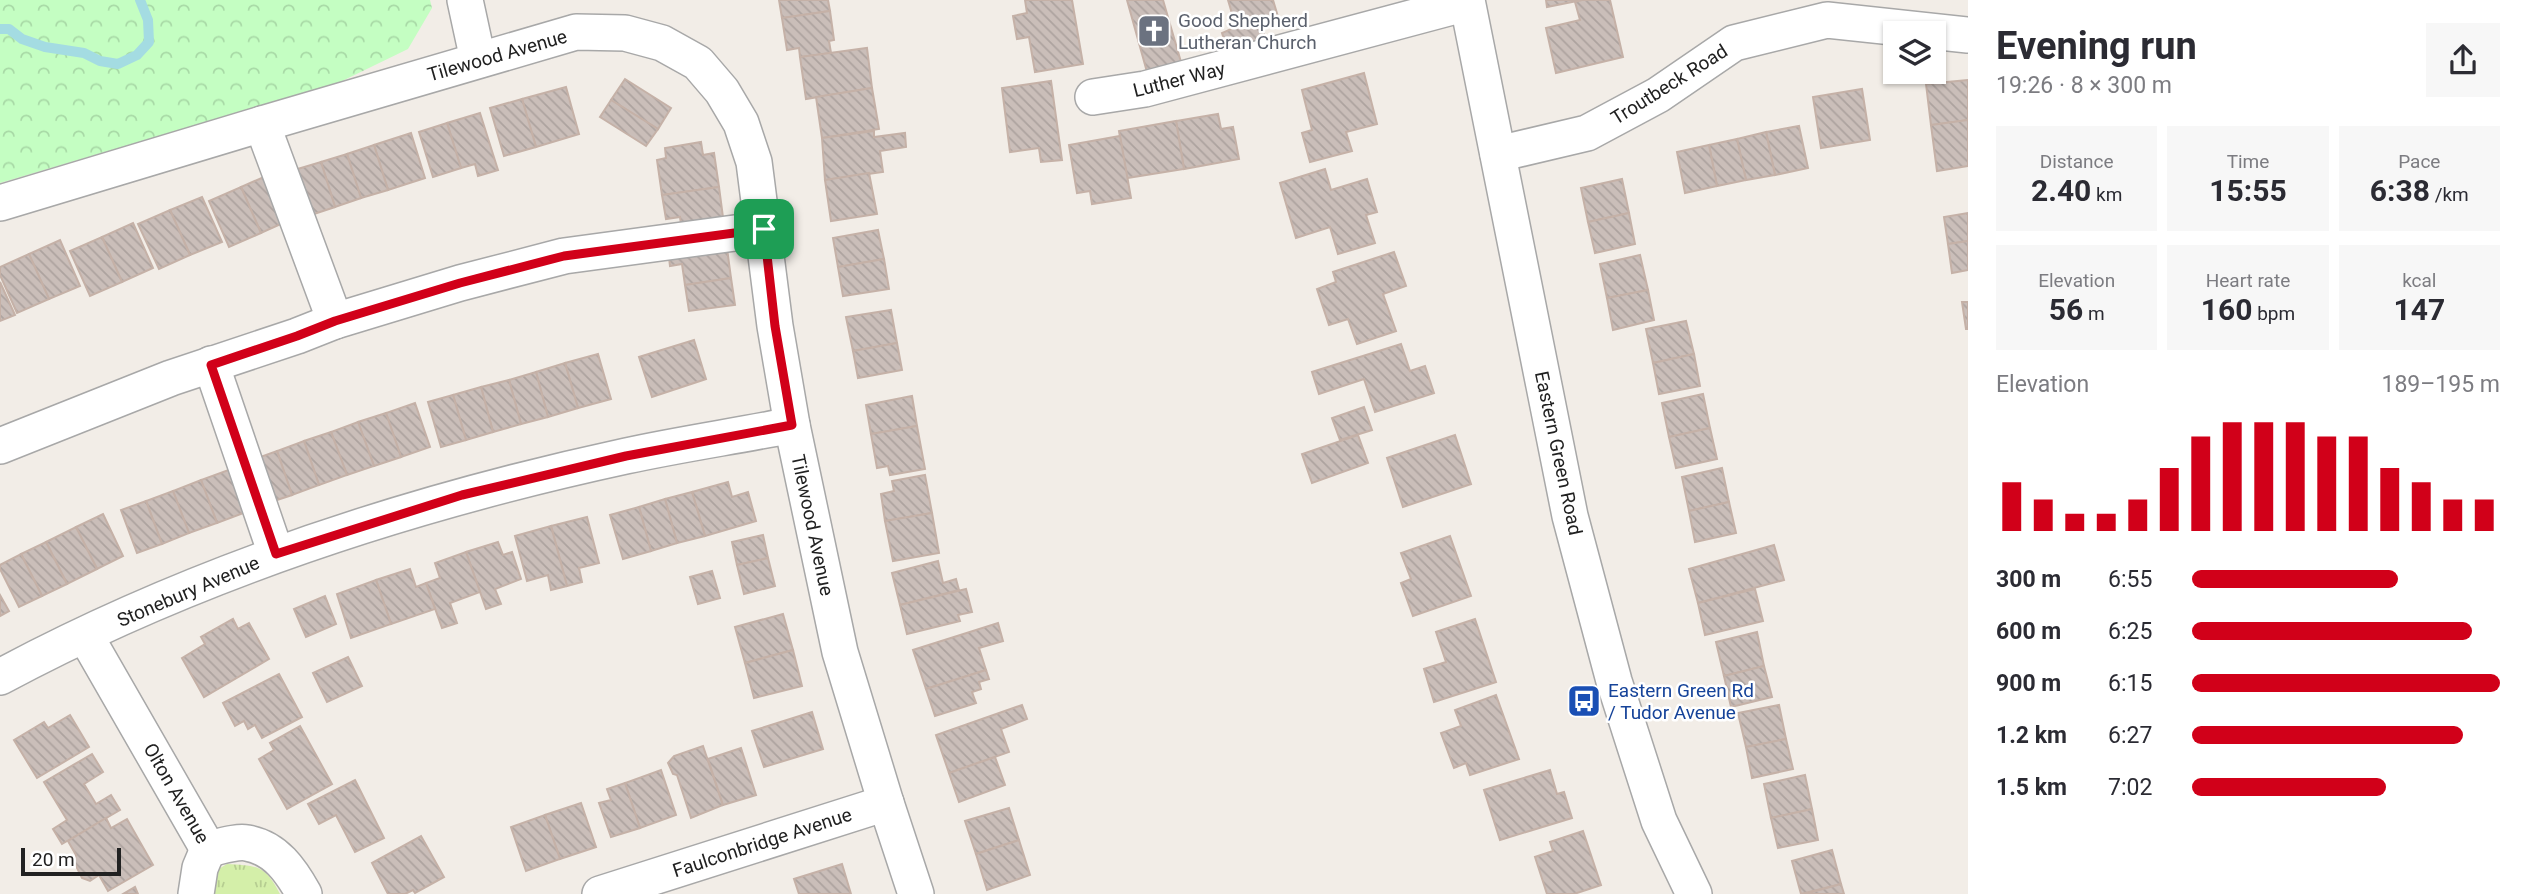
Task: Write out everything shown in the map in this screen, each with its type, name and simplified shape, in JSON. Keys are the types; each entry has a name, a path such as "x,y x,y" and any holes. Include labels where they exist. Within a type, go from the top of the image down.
{"street":[{"path":"465,0 478,60"},
{"name":"Luther Way","path":"1093,97 1144,89 1467,2"},
{"name":"Eastern Green Road","path":"1467,2 1570,516 1614,681 1659,821 1694,894"},
{"name":"Troutbeck Road","path":"1498,154 1587,133 1658,95 1734,43 1827,20 1968,34"},
{"name":"Tilewood Avenue","path":"0,204 576,32 625,33 662,43 698,63 722,90 741,123 754,162 775,326 792,425 840,652 916,894"},
{"path":"262,124 335,321"},
{"path":"0,446 211,365 335,321 460,283 564,256 764,229"},
{"path":"211,365 276,554"},
{"name":"Stonebury Avenue","path":"0,677 190,587 276,554 462,495 626,456 792,425"},
{"name":"Olton Avenue","path":"85,635 208,849 245,843 270,851 290,869 304,894"},
{"name":"Faulconbridge Avenue","path":"600,894 886,803"},
{"path":"196,894 200,868 208,849"}],"green space":[{"path":"0,0 430,0 432,8 408,49 336,84 0,183"},
{"path":"227,864 260,869 270,877 280,894 203,894 205,877"}],"building":[{"path":"779,0 828,0 830,11 782,18"},
{"path":"1025,0 1072,0 1083,64 1035,72 1029,37 1017,39 1013,16 1027,13"},
{"name":"Good Shepherd Lutheran Church","path":"1127,0 1163,0 1181,62 1147,72"},
{"path":"1228,0 1273,0 1279,20 1261,26 1266,39 1228,51 1222,33 1236,27"},
{"path":"1546,0 1582,0 1547,7"},
{"path":"1610,0 1623,57 1556,73 1546,28 1580,20 1575,2"},
{"path":"830,11 834,40 829,41 831,53 800,57 799,48 787,50 782,18"},
{"path":"867,48 872,88 806,99 800,57"},
{"path":"1364,73 1377,124 1346,132 1352,151 1310,162 1302,133 1312,130 1302,90"},
{"path":"625,79 671,108 658,129 611,100"},
{"path":"1968,80 1968,120 1931,125 1926,84"},
{"path":"1051,81 1062,160 1041,162 1039,148 1010,152 1002,88"},
{"path":"566,87 579,134 536,147 522,99"},
{"path":"872,88 879,129 822,138 816,97"},
{"path":"1862,89 1870,140 1821,148 1813,97"},
{"path":"522,99 536,147 504,156 490,108"},
{"path":"611,100 658,129 646,146 600,117"},
{"path":"480,113 498,170 478,176 475,164 461,168 447,123"},
{"path":"1218,114 1221,129 1233,127 1239,159 1184,169 1176,121"},
{"path":"1968,120 1968,166 1937,171 1931,125"},
{"path":"1176,121 1184,169 1127,178 1119,131"},
{"path":"447,123 461,168 433,177 419,132"},
{"path":"1799,126 1808,168 1775,175 1766,132"},
{"path":"874,131 874,137 905,133 906,147 880,151 883,172 825,180 822,138"},
{"path":"1766,132 1775,175 1746,180 1737,139"},
{"path":"411,133 425,178 388,190 374,145"},
{"path":"1120,136 1131,198 1092,204 1090,191 1077,193 1069,145"},
{"path":"1737,139 1746,180 1717,186 1709,145"},
{"path":"701,142 703,155 714,153 719,187 662,195 657,160 666,158 665,148"},
{"path":"374,145 388,190 361,198 347,154"},
{"path":"1709,145 1717,186 1685,193 1677,152"},
{"path":"347,154 361,198 335,207 321,162"},
{"path":"321,162 335,207 305,217 291,171"},
{"path":"1325,169 1331,190 1367,179 1377,212 1366,215 1375,243 1338,254 1330,227 1296,238 1280,183"},
{"path":"273,173 292,219 261,233 241,187"},
{"path":"869,173 877,214 831,221 825,180"},
{"path":"1622,179 1629,213 1588,222 1581,188"},
{"path":"241,187 261,233 229,247 209,201"},
{"path":"719,187 724,225 682,231 680,217 666,219 662,195"},
{"path":"202,197 222,242 190,255 170,210"},
{"path":"170,210 190,255 159,269 138,224"},
{"path":"1629,213 1635,244 1595,253 1588,222"},
{"path":"1968,213 1968,241 1948,244 1944,217"},
{"path":"133,223 153,268 122,282 102,237"},
{"path":"878,230 884,259 838,267 833,238"},
{"path":"102,237 122,282 90,296 70,251"},
{"path":"60,240 80,286 49,299 29,254"},
{"path":"726,241 731,278 685,285 682,264 670,266 668,249"},
{"path":"1968,241 1968,270 1952,273 1948,244"},
{"path":"1394,252 1406,286 1383,294 1396,331 1357,344 1348,319 1329,325 1317,289 1336,282 1333,272"},
{"path":"29,254 49,299 17,313 0,275 0,267"},
{"path":"1640,255 1648,290 1607,298 1600,264"},
{"path":"884,259 889,289 843,296 838,267"},
{"path":"731,278 735,305 689,311 685,285"},
{"path":"0,282 15,315 0,321"},
{"path":"1648,290 1654,320 1613,330 1607,298"},
{"path":"1962,302 1968,302 1968,329 1966,329"},
{"path":"891,310 897,343 853,351 846,317"},
{"path":"1686,321 1694,354 1653,363 1646,329"},
{"path":"694,340 706,379 652,397 639,357"},
{"path":"897,343 902,370 858,378 853,351"},
{"path":"1401,344 1410,371 1425,366 1434,393 1375,412 1364,379 1319,394 1312,372"},
{"path":"598,354 611,399 578,408 565,363"},
{"path":"1694,354 1700,386 1659,394 1653,363"},
{"path":"565,363 578,408 548,417 536,372"},
{"path":"536,372 548,417 521,424 509,380"},
{"path":"509,380 521,424 493,432 481,387"},
{"path":"481,387 493,432 466,440 453,395"},
{"path":"1703,394 1710,428 1669,437 1662,403"},
{"path":"453,395 466,440 441,447 428,402"},
{"path":"912,396 917,426 871,434 866,405"},
{"path":"415,403 430,447 401,457 386,413"},
{"path":"1364,407 1372,430 1340,440 1332,418"},
{"path":"386,413 401,457 374,466 358,422"},
{"path":"358,422 374,466 347,475 331,432"},
{"path":"917,426 925,469 890,475 888,466 877,468 871,434"},
{"path":"1710,428 1717,459 1676,468 1669,437"},
{"path":"331,432 347,475 319,485 304,441"},
{"path":"1358,435 1368,463 1312,483 1302,454"},
{"path":"1455,435 1471,484 1403,507 1387,458"},
{"path":"304,441 319,485 292,495 277,451"},
{"path":"277,451 292,495 268,503 252,460"},
{"path":"234,468 249,511 217,523 201,480"},
{"path":"1722,468 1729,502 1689,511 1682,477"},
{"path":"925,475 932,513 885,521 881,494 894,491 892,481"},
{"path":"201,480 217,523 189,533 173,491"},
{"path":"728,482 732,497 748,492 756,521 705,536 692,492"},
{"path":"173,491 189,533 162,544 146,501"},
{"path":"692,492 705,536 677,543 665,499"},
{"path":"665,499 677,543 651,551 639,507"},
{"path":"146,501 162,544 137,553 121,510"},
{"path":"1729,502 1736,533 1695,542 1689,511"},
{"path":"639,507 651,551 623,559 610,515"},
{"path":"932,513 939,553 893,561 885,521"},
{"path":"103,514 123,556 97,569 76,527"},
{"path":"587,517 599,563 579,568 582,582 567,586 551,526"},
{"path":"551,526 567,586 551,590 548,575 527,581 515,536"},
{"path":"76,527 97,569 67,584 46,542"},
{"path":"763,535 768,558 737,565 732,542"},
{"path":"1450,536 1471,596 1413,616 1401,583 1411,579 1401,553"},
{"path":"46,542 67,584 42,596 21,554"},
{"path":"498,542 503,555 512,552 521,579 495,589 501,604 486,609 466,552"},
{"path":"1774,545 1784,580 1698,603 1689,569"},
{"path":"466,552 480,592 450,603 457,623 442,628 426,583 440,578 435,563"},
{"path":"21,554 42,596 19,607 0,565"},
{"path":"768,558 775,586 744,594 737,565"},
{"path":"938,561 943,583 956,579 959,590 900,605 892,573"},
{"path":"410,569 416,587 426,583 435,609 391,624 376,580"},
{"path":"712,571 720,598 698,604 690,577"},
{"path":"376,580 391,624 351,638 337,594"},
{"path":"966,589 972,612 958,615 960,621 907,634 900,605"},
{"path":"1755,589 1763,621 1705,635 1698,603"},
{"path":"0,595 9,611 0,616"},
{"path":"325,596 336,624 306,637 294,609"},
{"path":"783,614 793,650 745,663 735,627"},
{"path":"233,619 238,629 249,623 269,659 204,697 182,658 205,644 201,637"},
{"path":"1475,619 1496,682 1434,702 1424,669 1446,662 1436,632"},
{"path":"998,623 1003,641 979,648 986,670 926,689 913,650"},
{"path":"1757,632 1764,666 1724,676 1716,642"},
{"path":"793,650 802,686 754,698 745,663"},
{"path":"348,657 362,686 327,702 313,673"},
{"path":"1764,666 1772,697 1731,707 1724,676"},
{"path":"986,670 989,679 979,682 981,689 972,692 976,703 935,716 926,689"},
{"path":"279,674 302,717 262,738 255,725 248,729 244,721 235,726 223,703"},
{"path":"1496,695 1519,759 1470,775 1466,763 1454,768 1441,733 1461,726 1455,710"},
{"path":"1022,705 1027,719 1001,729 1009,752 949,773 936,735"},
{"path":"1779,705 1786,739 1746,747 1738,713"},
{"path":"812,712 823,749 764,767 752,731"},
{"path":"70,715 89,747 37,778 14,740 44,722 48,728"},
{"path":"300,726 332,784 287,809 259,759 274,750 270,743"},
{"path":"1786,739 1793,769 1752,778 1746,747"},
{"path":"703,746 723,805 691,818 677,775 673,774 668,763 674,756"},
{"path":"741,748 756,795 723,805 708,759"},
{"path":"92,754 103,772 84,784 96,804 111,795 120,810 62,844 53,829 67,820 44,782"},
{"path":"995,757 1005,785 959,802 949,773"},
{"path":"661,770 676,815 640,828 625,783"},
{"path":"1550,770 1557,794 1564,792 1572,818 1500,840 1484,790"},
{"path":"1805,775 1812,809 1771,818 1764,784"},
{"path":"355,780 384,838 355,852 336,815 319,824 308,804"},
{"path":"625,783 640,828 611,837 599,803 611,800 607,789"},
{"path":"581,803 596,847 560,859 545,815"},
{"path":"1009,808 1019,840 976,854 965,821"},
{"path":"1812,809 1818,840 1778,848 1771,818"},
{"path":"545,815 560,859 526,871 511,827"},
{"path":"106,818 111,828 127,819 153,865 108,891 99,875 90,881 82,878 74,862 76,855 68,841"},
{"path":"1583,831 1601,885 1574,894 1547,894 1535,857 1553,851 1550,842"},
{"path":"421,836 444,877 415,893 413,890 405,894 388,894 372,863"},
{"path":"1019,840 1030,875 987,890 976,854"},
{"path":"1832,850 1841,884 1801,894 1792,861"},
{"path":"842,864 851,894 799,894 794,879"},
{"path":"1841,884 1844,894 1805,894"},
{"path":"135,887 138,894 123,894"}],"waterway":[{"path":"0,29 9,29 22,39 45,47 84,53 100,61 118,64 137,55 149,42 148,20 140,0"}],"place":[{"name":"Good Shepherd Lutheran Church","path":"1154,31"},
{"name":"Eastern Green Rd / Tudor Avenue","path":"1584,701"}],"route":[{"path":"764,229 775,326 792,425 626,456 462,495 276,554 211,365 335,321 460,283 564,256 764,229"}]}
